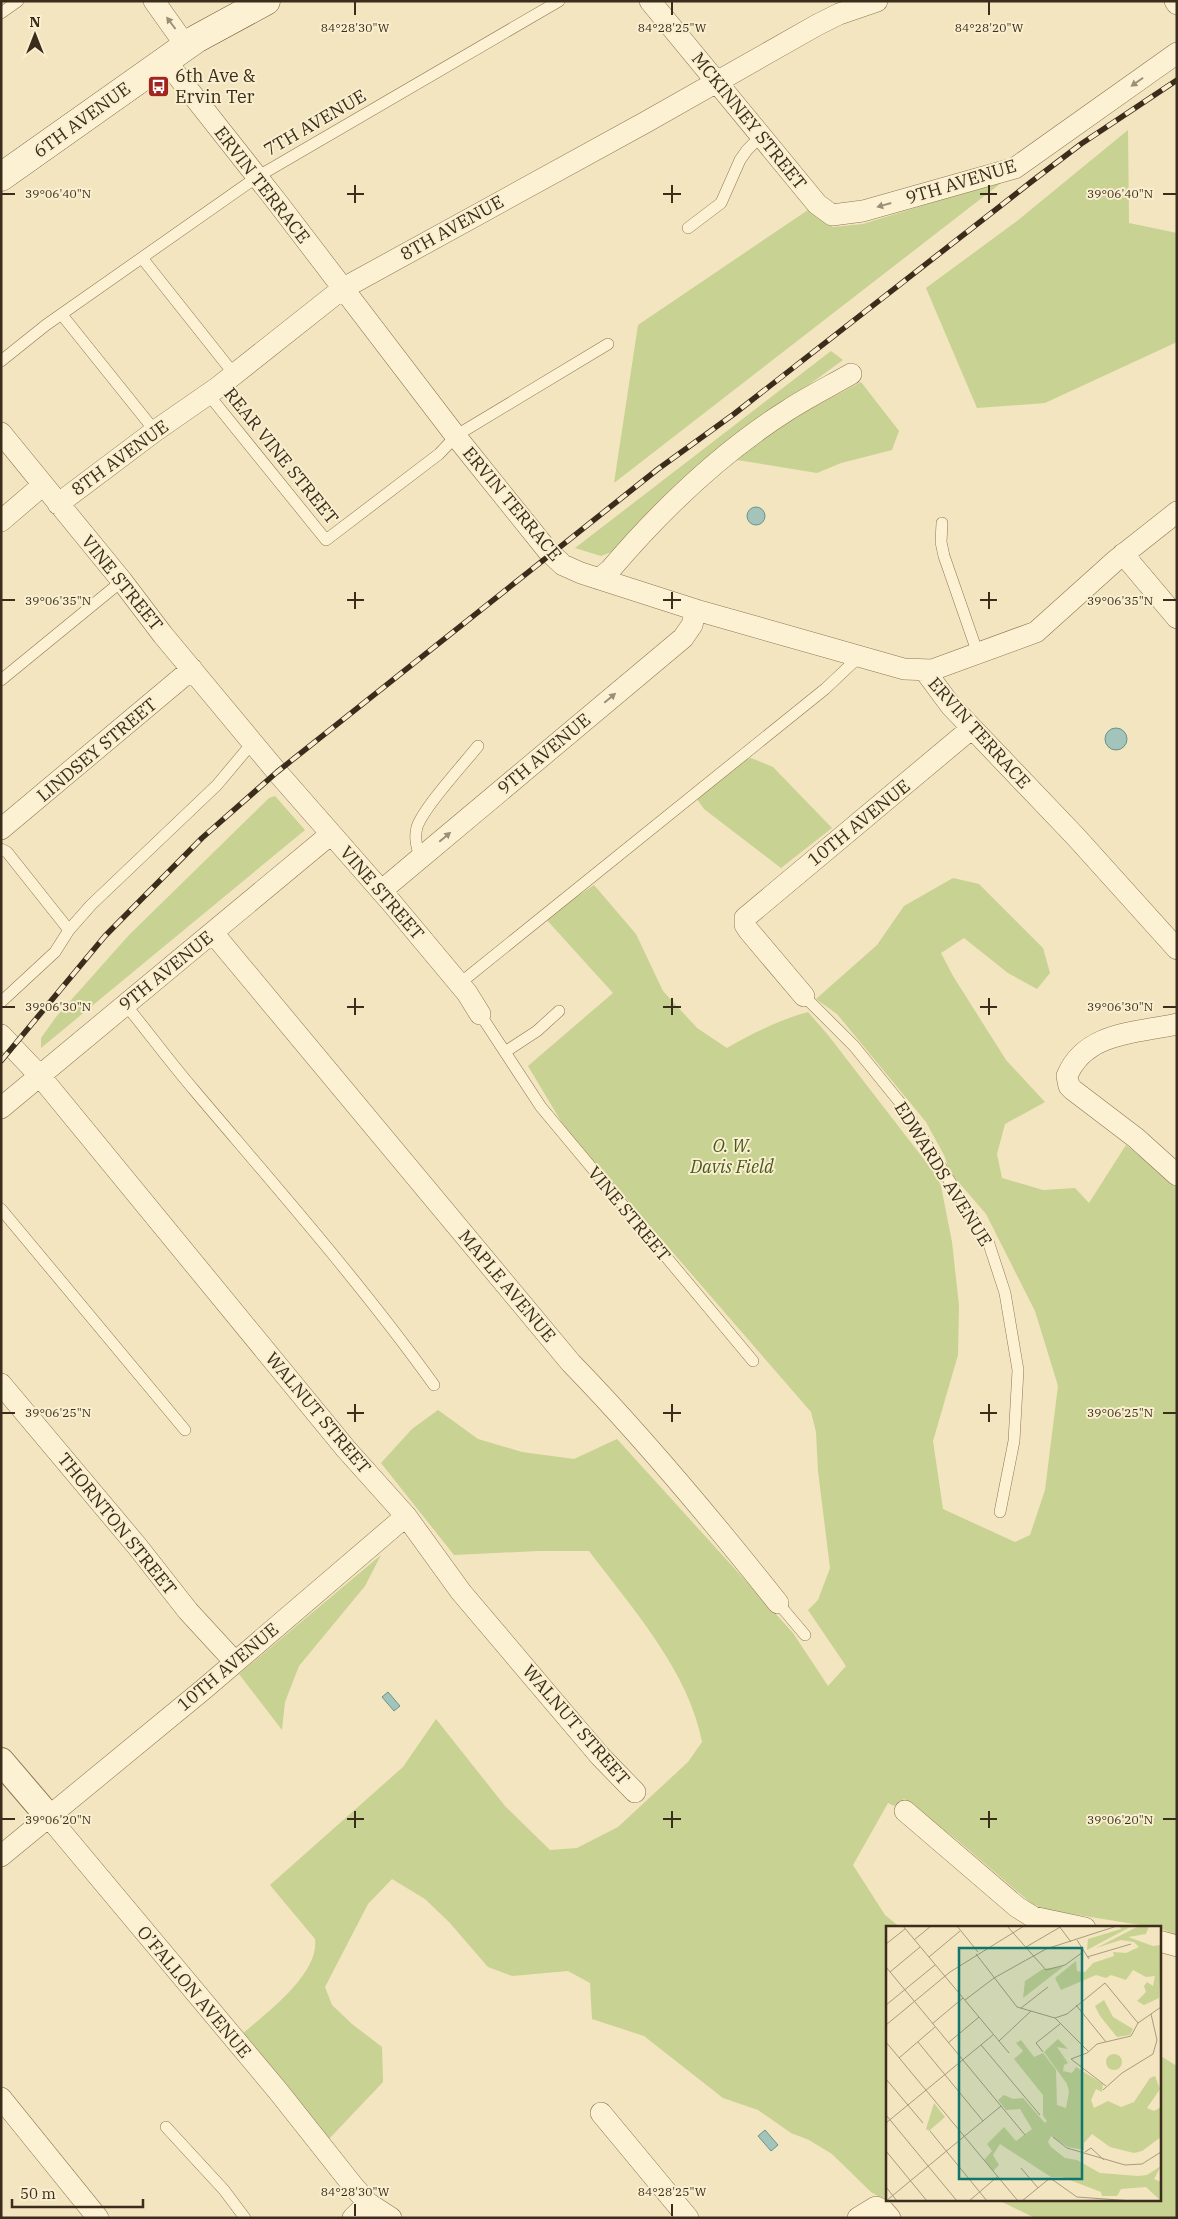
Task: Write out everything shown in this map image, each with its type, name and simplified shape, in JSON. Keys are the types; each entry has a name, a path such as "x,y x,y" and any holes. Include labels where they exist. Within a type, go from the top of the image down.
{"main road":[{"name":"6TH AVENUE","path":"1,177 176,53 266,1"}],"street":[{"name":"ERVIN TERRACE","path":"154,1 176,53 257,177 548,551 563,565 599,579 696,610 904,669 924,671 950,706 1076,837 1177,949"},
{"name":"MCKINNEY STREET","path":"650,1 816,204 832,215"},
{"name":"8TH AVENUE","path":"58,504 155,431 208,394 342,288 718,82 816,25 839,14 877,1"},
{"name":"9TH AVENUE","path":"832,215 864,211 1015,168 1177,53"},
{"path":"599,579 610,570 665,507 704,472 789,409 851,374"},
{"name":"VINE STREET","path":"1,434 192,669 459,984 480,1014"},
{"name":"8TH AVENUE","path":"1,521 43,485"},
{"path":"924,671 935,670 1036,632 1123,554 1177,512"},
{"path":"1123,554 1177,618"},
{"name":"9TH AVENUE","path":"381,891 683,638 692,625 696,610"},
{"name":"LINDSEY STREET","path":"1,830 192,669"},
{"name":"10TH AVENUE","path":"745,918 972,728"},
{"name":"9TH AVENUE","path":"1,1108 331,834"},
{"name":"EDWARDS AVENUE","path":"745,918 745,925 749,931 804,996"},
{"name":"MAPLE AVENUE","path":"213,933 406,1162 571,1363 598,1390 684,1487 778,1603"},
{"path":"1177,1024 1102,1040 1084,1050 1067,1076 1069,1086 1073,1090 1136,1138 1177,1175"},
{"name":"WALNUT STREET","path":"1,1035 40,1076 346,1449 406,1516 461,1592 600,1756 635,1792"},
{"name":"THORNTON STREET","path":"1,1384 137,1546 188,1611 234,1661"},
{"name":"10TH AVENUE","path":"1,1856 204,1689 234,1661 406,1516"},
{"name":"O’FALLON AVENUE","path":"1,1761 278,2091 354,2187 368,2203 391,2218"},
{"path":"905,1811 1017,1907 1033,1917 1076,1926"},
{"path":"1160,1941 1177,1946"},
{"path":"1,2098 98,2218"},
{"path":"601,2113 688,2218"},
{"path":"353,2218 368,2203"}],"lane":[{"path":"1,13 18,1"},
{"name":"7TH AVENUE","path":"1,361 62,315 257,177 559,1"},
{"path":"688,228 720,203 744,155 761,136"},
{"path":"142,258 234,374"},
{"path":"62,315 155,431"},
{"path":"457,435 608,344"},
{"name":"REAR VINE STREET","path":"208,394 326,540 439,454 457,435"},
{"path":"942,524 941,542 944,556 978,654"},
{"path":"1,680 122,581"},
{"path":"459,984 825,689 860,656"},
{"path":"1,1002 55,952 69,930 91,905 216,785 253,742"},
{"path":"420,858 415,842 418,827 429,807 478,746"},
{"path":"1,849 7,852 69,930"},
{"name":"EDWARDS AVENUE","path":"804,996 854,1046 902,1105 989,1244 1005,1293 1018,1370 1014,1441 1000,1512"},
{"path":"125,1004 317,1236 406,1346 434,1385"},
{"path":"505,1052 537,1031 559,1011"},
{"name":"VINE STREET","path":"480,1014 546,1113 753,1361"},
{"path":"1,1209 185,1430"},
{"name":"MAPLE AVENUE","path":"778,1603 805,1635"},
{"path":"166,2126 224,2190 245,2218"}],"green space":[{"path":"1128,130 1129,223 1177,233 1177,342 1045,403 977,408 926,288 1017,221"},
{"path":"1005,180 614,483 638,325 808,210 833,227 863,224"},
{"path":"831,351 843,360 704,461 617,550 601,556 575,548"},
{"path":"861,382 899,431 892,450 841,463 817,473 731,459 773,429"},
{"path":"751,758 773,767 832,828 781,868 704,809 697,799 741,761"},
{"path":"275,796 305,830 41,1048 41,1038 56,1017 129,935 269,798"},
{"name":"O. W. Davis Field","path":"953,878 979,884 1043,948 1050,973 1037,989 1008,973 964,938 941,953 953,976 1006,1060 1045,1102 1005,1124 997,1154 1002,1178 1043,1190 1075,1188 1089,1203 1126,1145 1177,1187 1177,1935 1160,1928 1160,1926 1147,1926 1047,1910 1032,1904 957,1840 904,1799 894,1806 888,1803 853,1865 885,1915 899,1926 886,1926 886,2201 871,2192 832,2154 809,2140 791,2133 758,2110 723,2098 644,2036 592,2019 590,1983 568,1971 512,1976 488,1967 449,1922 425,1899 392,1879 368,1904 325,1987 332,2005 352,2024 382,2047 383,2082 328,2140 241,2035 289,1992 309,1966 314,1952 315,1939 270,1885 403,1767 436,1719 505,1806 550,1850 577,1848 618,1827 688,1762 702,1742 685,1690 672,1665 640,1617 589,1551 538,1551 454,1555 381,1463 412,1429 438,1410 478,1439 522,1452 574,1459 617,1439 793,1633 828,1686 846,1666 808,1610 818,1600 830,1568 818,1471 816,1432 811,1412 565,1128 528,1066 613,993 545,918 594,885 636,934 663,991 697,1028 727,1048 766,1027 808,1012 828,1035 936,1175 941,1186 952,1242 959,1305 958,1355 933,1441 943,1509 1015,1542 1030,1535 1045,1490 1058,1386 1035,1311 986,1214 949,1171 945,1157 926,1122 837,1014 816,999 877,945 904,906"},
{"path":"381,1555 365,1586 299,1666 285,1702 282,1730 239,1674"},
{"path":"1160,2056 1177,2066 1177,2218 1035,2218 1002,2202 1160,2202"}],"water":[{"path":"756,507 764,512 765,516 760,524 756,525 748,520 747,516 752,508"},
{"path":"1116,728 1126,735 1127,739 1120,749 1116,750 1106,743 1105,739 1112,729"},
{"path":"388,1692 400,1706 394,1711 382,1697"},
{"path":"765,2130 778,2145 771,2151 758,2136"}],"railway":[{"path":"1,1061 105,936 202,838 277,772 658,469 734,414 1031,182 1081,144 1177,80"}],"place":[{"name":"6th Ave & Ervin Ter","path":"159,86"}]}
